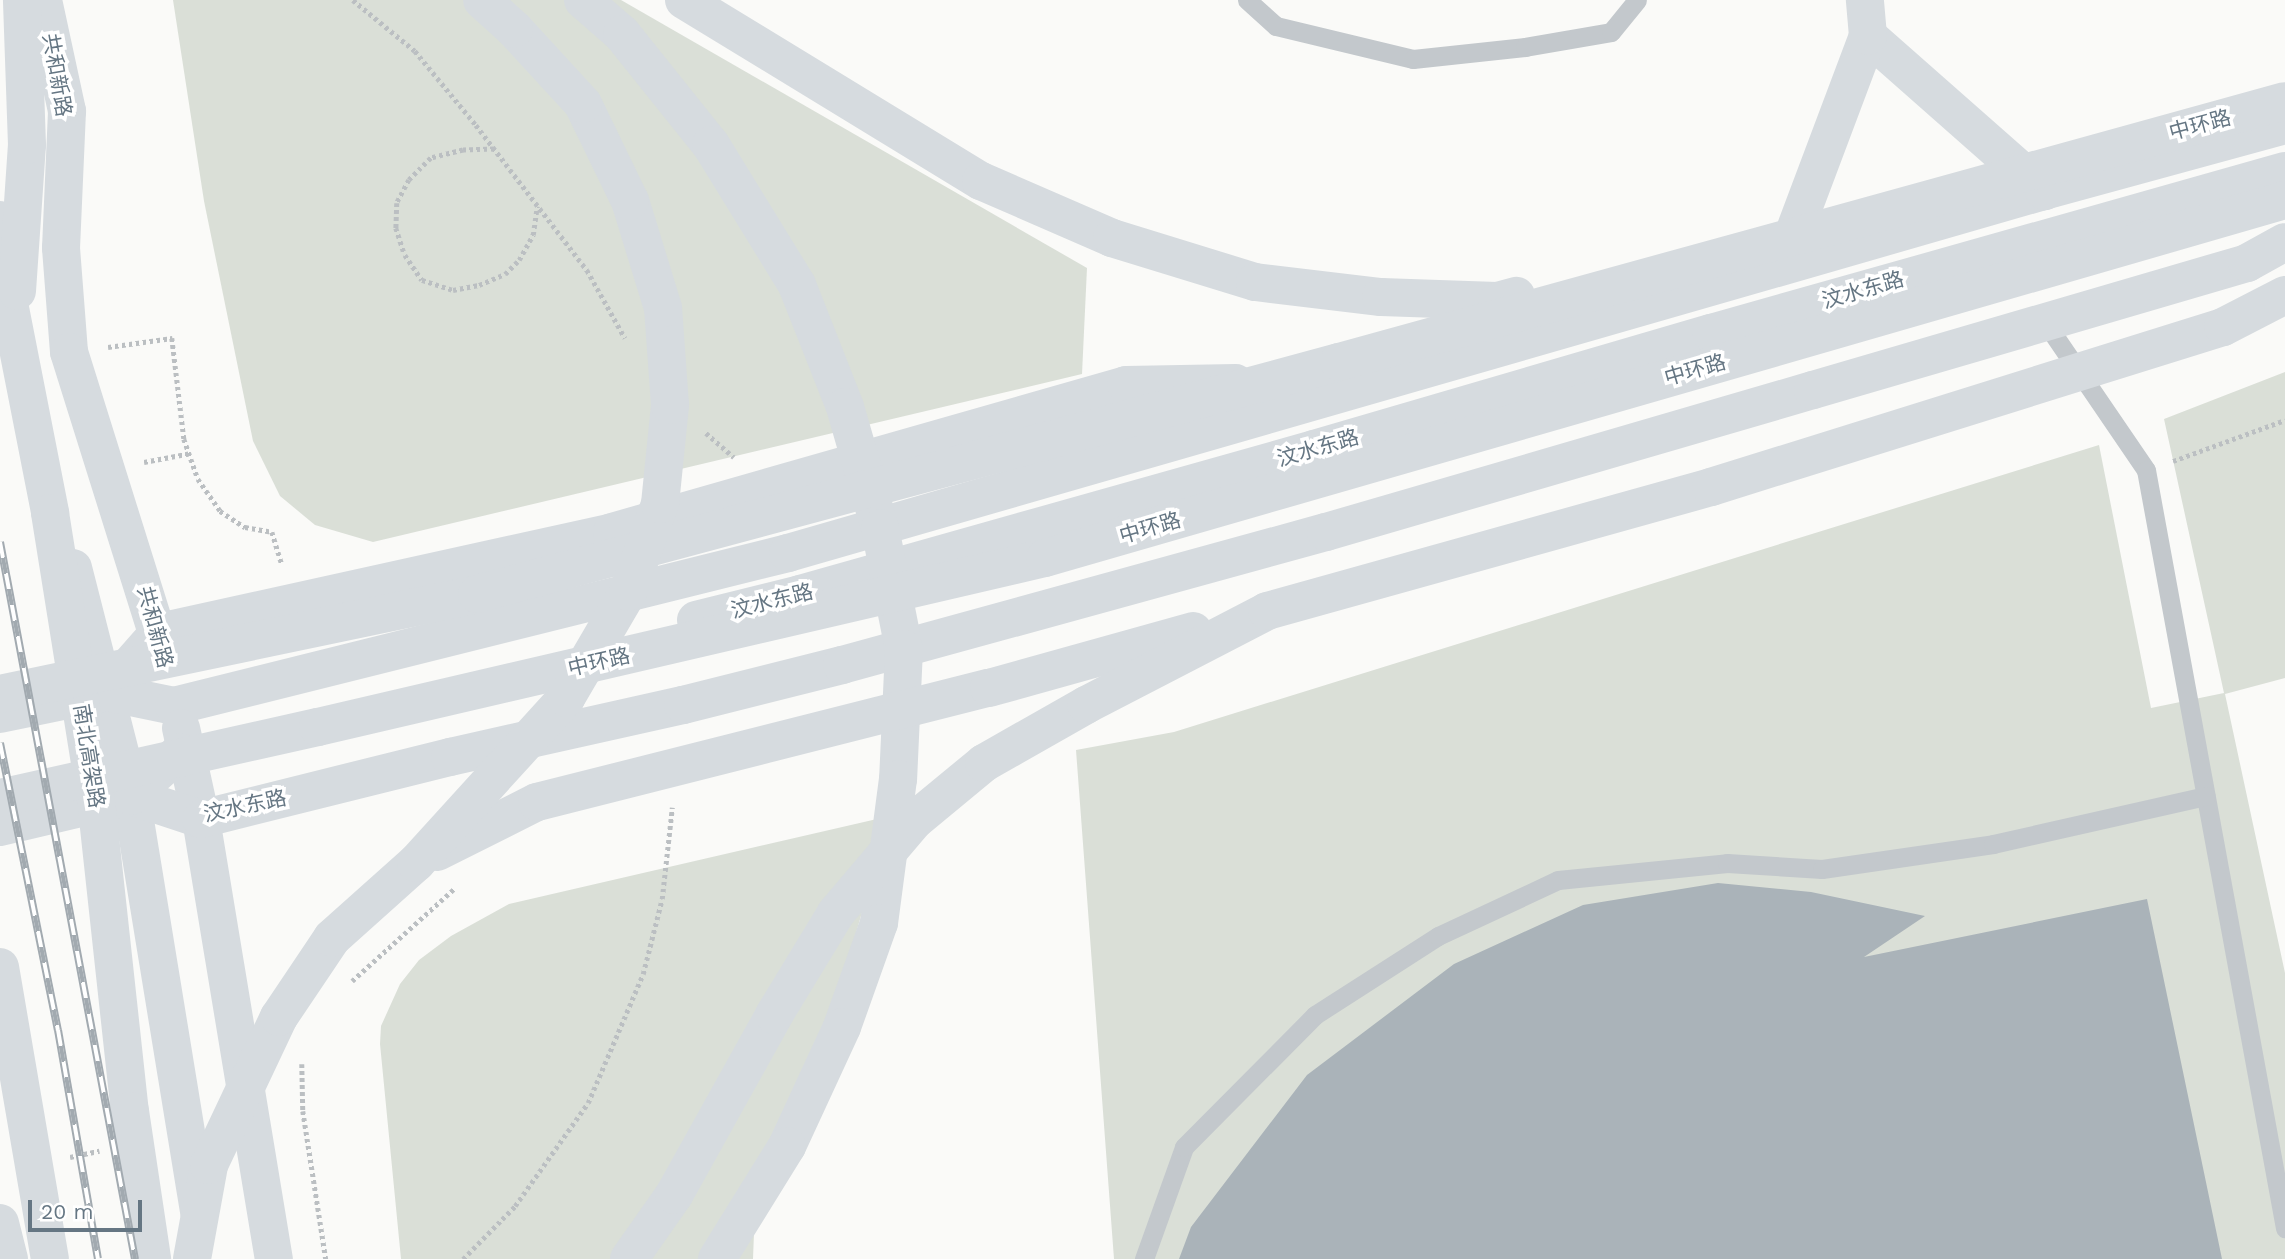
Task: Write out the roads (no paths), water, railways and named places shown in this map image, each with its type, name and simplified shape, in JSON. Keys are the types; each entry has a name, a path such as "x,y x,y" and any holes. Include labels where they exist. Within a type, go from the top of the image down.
{"main road":[{"path":"17,314 27,145 22,0"},
{"name":"共和新路","path":"43,0 67,111 61,248 69,352 159,632 174,706 187,746 274,1259"},
{"path":"192,1259 209,1165 279,1017 332,938 416,863 566,698 628,592 660,504 670,405 663,308 630,201 583,104 514,29 482,0"},
{"path":"583,0 622,34 711,145 797,285 845,407 880,528 904,649 898,779 879,923 842,1027 787,1146 717,1259"},
{"path":"684,0 981,181 1112,238 1255,282 1381,297 1497,300 2285,89"},
{"path":"1781,267 1866,18 2044,191"},
{"name":"中环路","path":"0,694 477,594 1339,362 2285,101"},
{"path":"0,111 17,314"},
{"name":"汶水东路","path":"106,692 174,706 789,552 2044,191 2285,125"},
{"name":"汶水东路","path":"131,796 187,746 813,591 2285,171"},
{"name":"中环路","path":"0,797 318,727 1045,558 2285,200"},
{"path":"0,220 17,314 30,412 106,692 131,796 207,1259"},
{"name":"汶水东路","path":"131,796 201,819 450,757 683,705 842,665 1326,532 2247,263 2285,242"},
{"name":"南北高架路","path":"0,257 17,314 96,800 130,1111 152,1259"},
{"path":"416,863 537,802 989,688 1711,488 2223,327 2285,295"},
{"name":"汶水东路","path":"159,632 612,532 1126,384 1385,380"},
{"path":"629,1259 674,1195 774,1015 836,913 915,820 984,763 1267,611"},
{"path":"0,714 106,692 159,632"},
{"path":"0,827 131,796"},
{"path":"0,967 50,1259"},
{"path":"0,1223 9,1259"}],"lane":[{"path":"1247,0 1276,26 1413,59 1525,47 1611,32 1637,0"},
{"path":"2045,322 2146,470 2285,1228"},
{"path":"1144,1259 1184,1147 1315,1015 1438,936 1559,880 1727,863 1822,869 1993,844 2206,796"}],"railway":[{"path":"0,542 135,1259"},
{"path":"0,743 58,1030 98,1259"}]}
